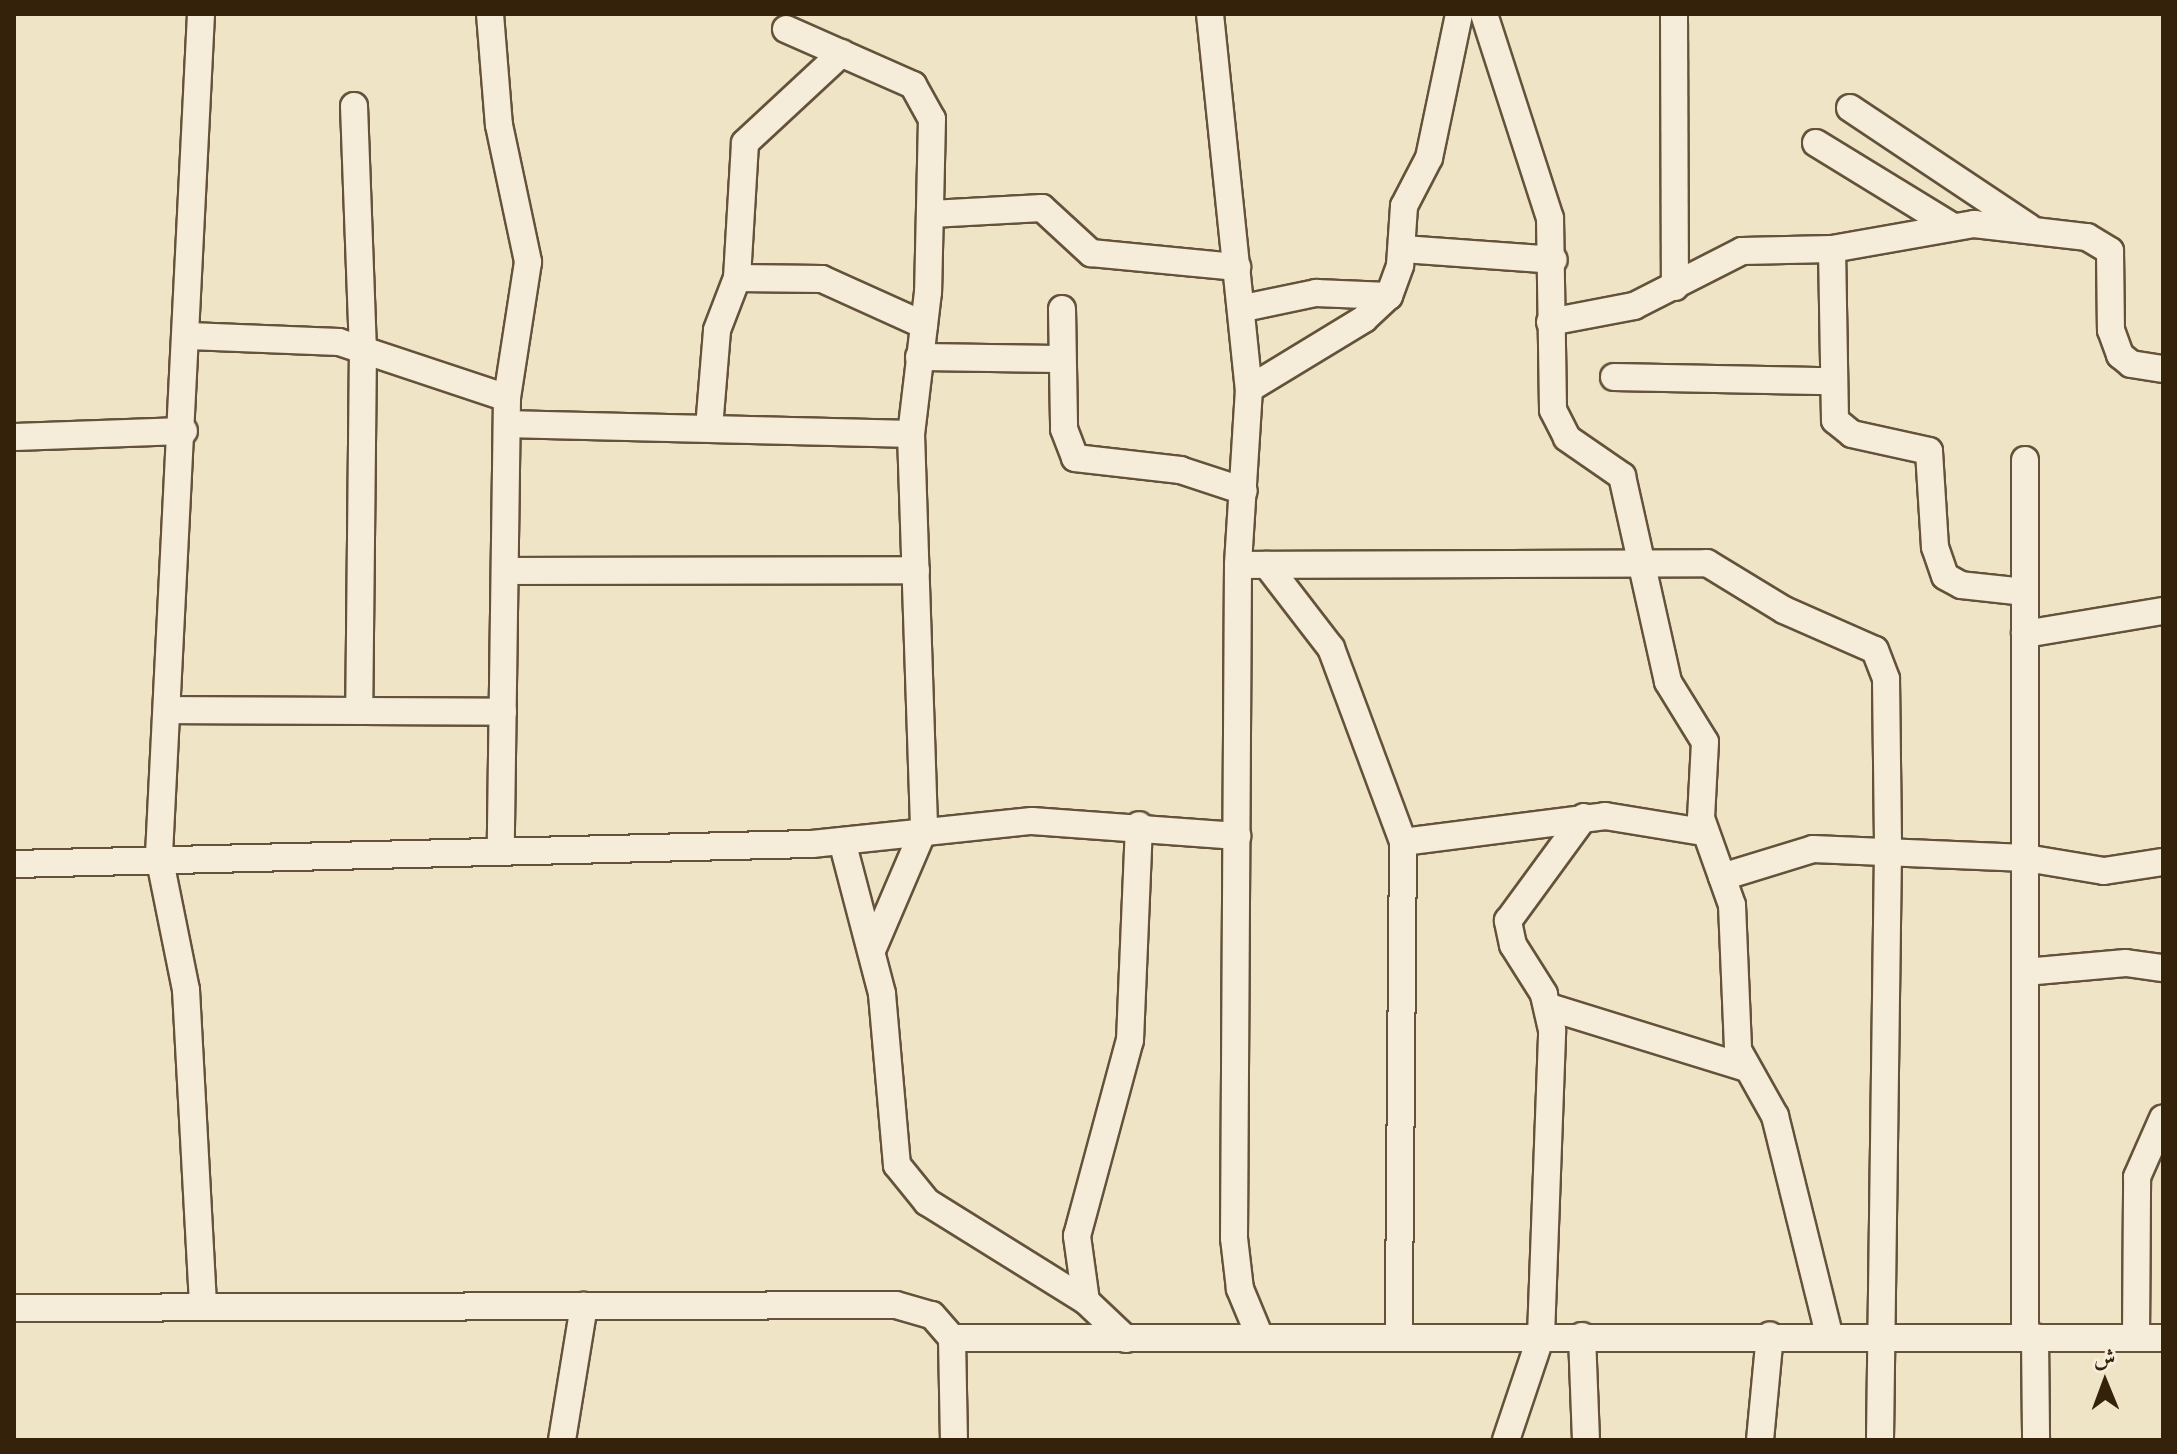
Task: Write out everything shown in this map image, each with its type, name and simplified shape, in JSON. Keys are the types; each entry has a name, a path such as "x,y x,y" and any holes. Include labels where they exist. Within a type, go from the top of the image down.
{"street":[{"path":"201,14 189,336 159,856 186,990 203,1307"},
{"path":"490,14 499,125 528,262 507,411 501,849"},
{"path":"1210,14 1244,308 1249,389 1238,565 1235,1256 1260,1337"},
{"path":"1249,389 1364,319 1389,296 1402,249 1404,206 1429,158 1459,14"},
{"path":"1484,14 1547,200 1554,260 1547,372 1558,425 1622,476 1668,682 1705,742 1703,832 1722,877 1735,922 1737,1042 1746,1068 1779,1127 1829,1334"},
{"path":"1674,14 1675,287"},
{"path":"786,29 896,75 927,99 931,214 924,325 911,434 924,829 873,948"},
{"path":"709,428 717,330 737,278 745,143 842,53"},
{"path":"354,106 363,348 359,711"},
{"path":"1850,108 2030,228"},
{"path":"1816,143 1953,227"},
{"path":"931,214 1042,208 1091,253 1237,267"},
{"path":"1550,322 1617,312 1675,287 1742,251 1832,249 1953,227 2030,228 2087,237 2110,251 2114,344 2131,364 2163,369"},
{"path":"1402,249 1554,260"},
{"path":"1832,249 1830,381 1841,428 1929,451 1935,547 1945,576 2025,592"},
{"path":"737,278 837,282 924,325"},
{"path":"1244,308 1316,293 1389,296"},
{"path":"1062,309 1065,440 1075,458 1180,470 1244,491"},
{"path":"189,336 363,348 507,411 709,428 911,434"},
{"path":"919,357 1061,359"},
{"path":"1614,377 1830,381"},
{"path":"14,437 184,431"},
{"path":"2025,460 2025,972 2030,1337 2036,1440"},
{"path":"1238,565 1643,562 1723,568 1784,610 1843,630 1875,650 1886,679 1888,851 1876,1335 1880,1440"},
{"path":"1267,565 1331,648 1403,842 1399,1337"},
{"path":"505,571 916,570"},
{"path":"2025,634 2163,611"},
{"path":"168,710 503,712"},
{"path":"1403,842 1584,817 1645,819 1703,832"},
{"path":"1506,1440 1541,1336 1549,1007 1513,945 1508,921 1584,817"},
{"path":"14,864 159,856 842,841 924,829 1020,822 1139,825 1237,836"},
{"path":"1086,1301 1077,1236 1130,1040 1139,825"},
{"path":"842,841 873,948 892,1143 910,1188 1086,1301 1126,1339"},
{"path":"1722,877 1792,852 1888,851 2026,858 2104,871 2163,862"},
{"path":"2025,972 2126,963 2163,968"},
{"path":"1549,1007 1746,1068"},
{"path":"2136,1338 2135,1197 2153,1159 2163,1118"},
{"path":"14,1308 896,1305 932,1315 952,1338 954,1440"},
{"path":"562,1440 584,1306"},
{"path":"952,1338 1829,1334 2163,1338"},
{"path":"1760,1440 1770,1335"},
{"path":"1582,1336 1586,1440"}]}
